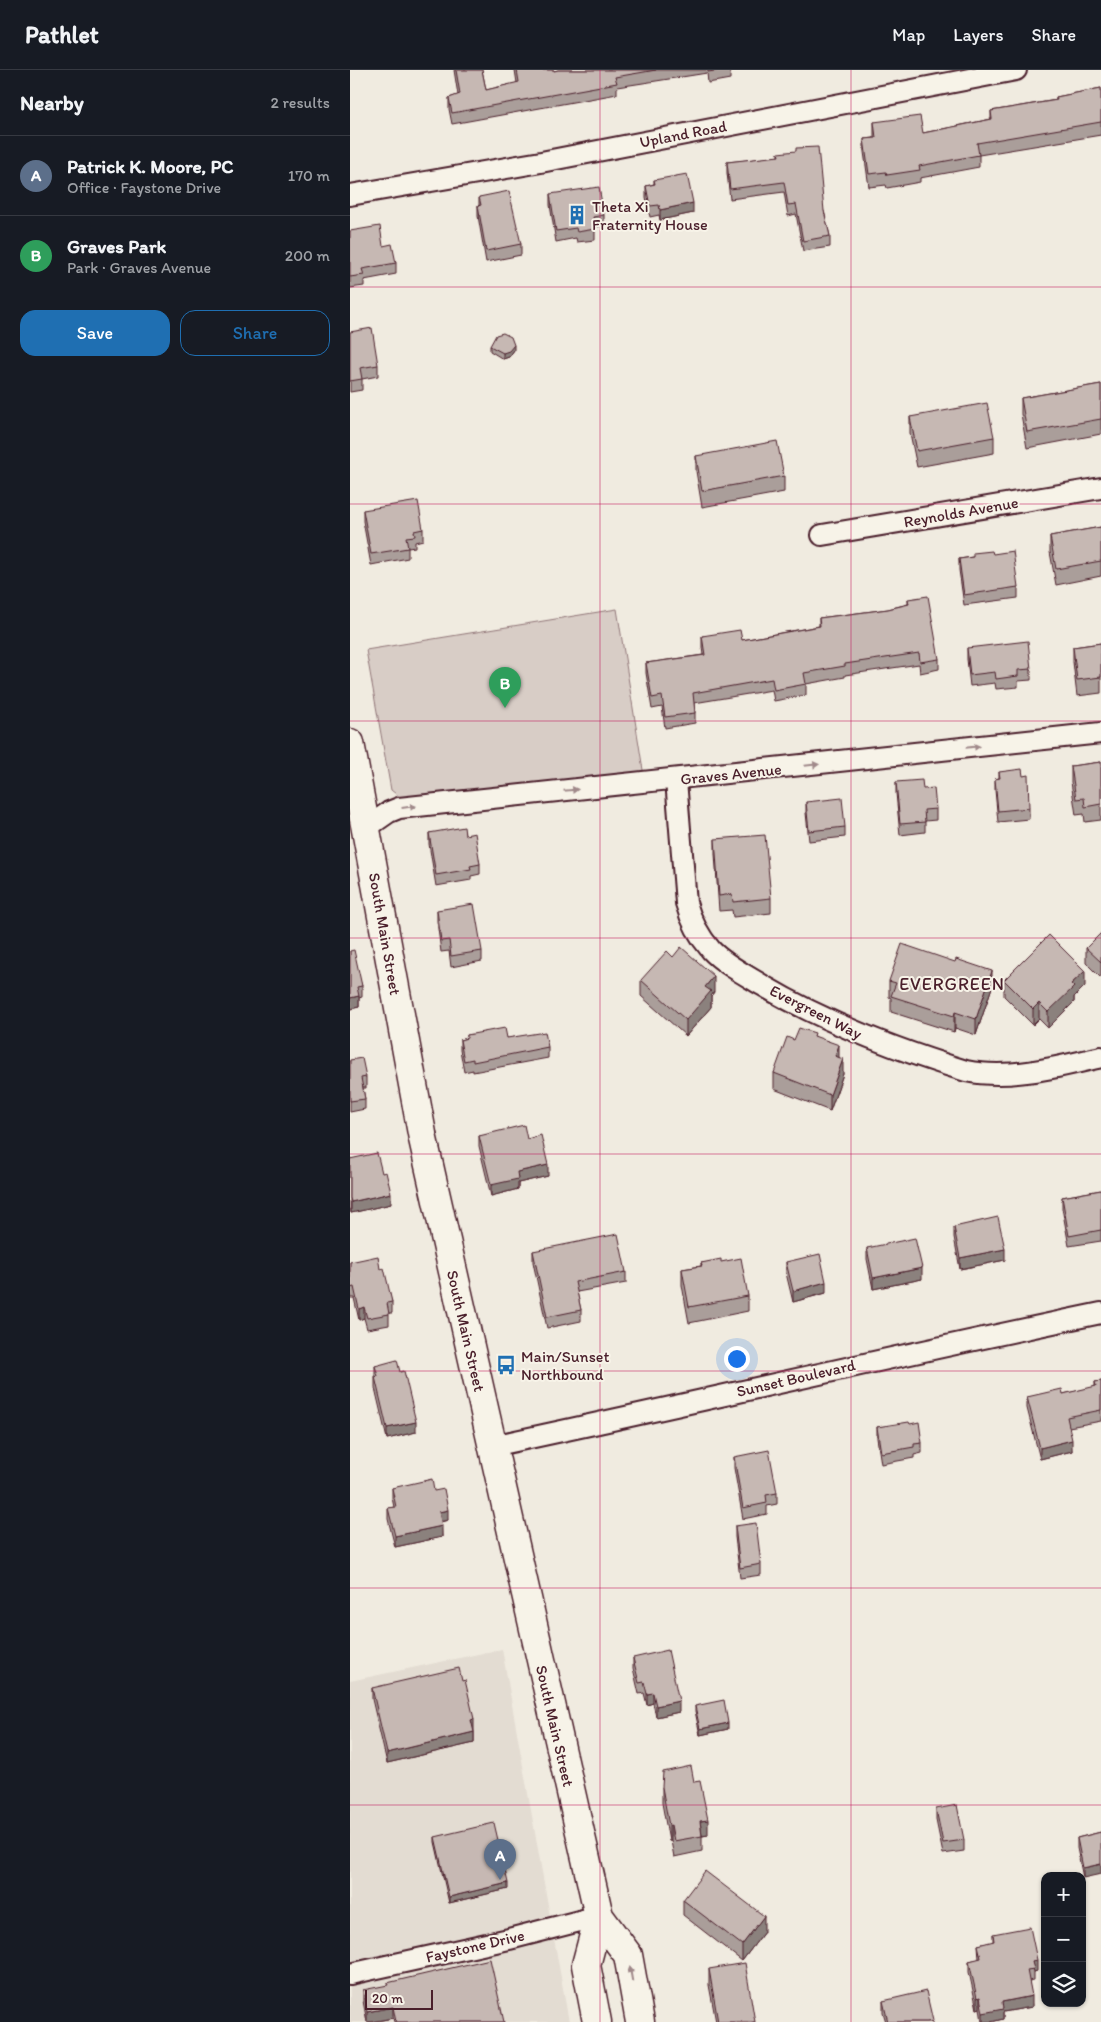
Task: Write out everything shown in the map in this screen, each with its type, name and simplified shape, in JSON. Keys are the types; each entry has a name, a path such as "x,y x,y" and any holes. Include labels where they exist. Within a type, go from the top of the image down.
{"main road":[{"name":"South Main Street","path":"350,743 423,1139 492,1446 599,1916 628,1955 640,2022"},
{"name":"South Main Street","path":"597,2022 586,1965 599,1916"}],"street":[{"name":"Upland Road","path":"350,195 541,162 1016,70"},
{"name":"Reynolds Avenue","path":"822,535 1101,488"},
{"name":"Graves Avenue","path":"366,828 389,812 399,808 478,798 676,780 1101,733"},
{"name":"Evergreen Way","path":"676,780 686,903 690,917 696,929 713,952 752,979 793,1004 866,1038 978,1073 1058,1067 1101,1057"},
{"name":"Sunset Boulevard","path":"492,1446 688,1404 904,1354 1101,1313"},
{"name":"Faystone Drive","path":"350,1974 599,1916"}],"shaded area":[{"path":"617,609 644,776 401,798 391,790 366,650"},
{"path":"502,1649 569,2022 350,2022 350,1681"}],"building":[{"path":"456,70 482,70 486,90 519,82 517,70 656,70 615,77 617,83 452,113 449,98 460,94"},
{"path":"1101,88 1101,122 977,143 979,155 919,166 920,170 887,175 886,172 869,174 864,139 876,138 874,122 920,116 923,133 992,119 991,111 1057,100 1056,97"},
{"path":"818,147 824,211 830,236 803,241 796,204 788,205 784,182 730,189 727,162 779,156 778,153 796,151 796,148"},
{"path":"687,174 693,203 660,210 659,205 650,206 646,186 655,184 654,180"},
{"name":"Theta Xi Fraternity House","path":"599,187 604,215 593,217 595,229 577,232 576,228 556,231 550,194"},
{"path":"509,191 521,244 486,251 478,206 481,205 479,197"},
{"path":"380,226 383,246 392,244 396,263 362,269 364,275 350,277 350,231"},
{"path":"372,328 378,365 360,368 362,379 350,381 350,332"},
{"path":"503,333 511,337 514,345 509,351 503,353 490,346 496,335"},
{"path":"1101,384 1101,419 1027,432 1021,398"},
{"path":"987,403 994,437 917,451 910,417"},
{"path":"777,441 784,476 702,491 696,456"},
{"path":"418,501 423,529 414,531 415,536 406,537 408,548 371,554 363,510"},
{"path":"1101,527 1101,561 1056,569 1050,536"},
{"path":"992,551 993,554 1013,551 1018,587 964,595 959,559 973,557 973,553"},
{"path":"928,596 939,659 920,662 919,653 845,664 845,666 804,673 806,684 774,690 772,679 693,693 695,713 665,717 662,696 652,698 646,663 705,655 702,636 740,630 742,640 820,626 819,618 888,609 909,604 908,599"},
{"path":"1028,641 1031,669 1018,670 1018,676 996,679 995,672 970,675 967,648"},
{"path":"1101,643 1101,677 1077,680 1073,647"},
{"path":"1101,762 1101,804 1085,807 1084,798 1076,799 1071,766"},
{"path":"1022,769 1023,776 1028,775 1029,808 998,811 995,779 1000,778 999,772"},
{"path":"922,780 923,789 934,788 936,809 924,810 925,822 900,824 896,782"},
{"path":"842,798 845,827 809,831 806,802"},
{"path":"464,827 465,835 475,833 480,864 470,866 471,869 436,875 429,833"},
{"path":"765,835 771,898 733,902 732,894 719,896 715,839"},
{"path":"474,904 482,951 451,956 449,940 441,941 437,910"},
{"path":"1101,933 1101,962 1086,948"},
{"path":"1049,935 1085,971 1071,984 1074,987 1048,1012 1039,1003 1033,1009 1004,980"},
{"path":"902,944 955,962 956,959 992,971 976,1019 955,1012 954,1016 891,996 896,983 889,981"},
{"path":"681,947 714,976 705,987 711,991 686,1020 641,980 667,951 673,957"},
{"path":"354,950 362,986 357,987 359,996 350,998 350,951"},
{"path":"505,1028 507,1038 545,1032 548,1047 473,1062 473,1059 464,1061 460,1040 467,1038 467,1035"},
{"path":"799,1028 815,1033 814,1036 839,1045 835,1056 843,1059 830,1095 774,1073 787,1037 794,1040"},
{"path":"362,1058 366,1077 361,1078 365,1099 350,1101 350,1060"},
{"path":"524,1125 527,1139 541,1135 548,1165 517,1172 518,1179 491,1185 479,1136"},
{"path":"377,1153 382,1173 386,1172 391,1193 351,1202 350,1159"},
{"path":"1101,1190 1101,1230 1069,1236 1062,1197"},
{"path":"998,1217 1005,1249 960,1258 954,1227"},
{"path":"618,1234 626,1272 575,1282 581,1310 547,1317 533,1251"},
{"path":"915,1238 922,1268 873,1278 867,1248"},
{"path":"820,1254 826,1282 793,1291 786,1262"},
{"path":"378,1256 380,1269 384,1268 392,1302 387,1303 389,1314 367,1318 364,1307 359,1309 354,1287 350,1288 350,1262"},
{"path":"741,1258 748,1296 689,1307 682,1269 702,1266 701,1263 721,1259 721,1262"},
{"path":"397,1360 400,1372 404,1371 416,1422 387,1428 375,1377 378,1376 375,1366"},
{"path":"1101,1381 1101,1410 1067,1417 1072,1440 1040,1448 1027,1397 1062,1389 1063,1394 1096,1386 1095,1382"},
{"path":"909,1422 910,1424 919,1422 922,1443 914,1444 914,1447 881,1453 877,1427"},
{"path":"769,1450 777,1493 766,1495 767,1503 743,1508 734,1457"},
{"path":"432,1479 434,1491 444,1489 448,1510 439,1512 442,1526 395,1536 388,1508 396,1507 392,1488"},
{"path":"756,1523 761,1564 740,1568 735,1526"},
{"path":"668,1650 679,1701 656,1706 653,1693 647,1694 644,1682 639,1683 633,1658"},
{"path":"459,1668 462,1681 465,1680 474,1719 471,1720 474,1732 387,1753 372,1688"},
{"path":"724,1700 728,1723 700,1729 695,1706"},
{"path":"691,1766 694,1782 700,1781 708,1820 700,1821 702,1836 674,1841 671,1825 669,1826 662,1787 663,1772"},
{"path":"957,1805 964,1840 943,1843 936,1809"},
{"path":"494,1823 508,1883 449,1897 435,1837"},
{"path":"1101,1832 1101,1864 1083,1868 1077,1838"},
{"path":"705,1871 764,1916 742,1945 683,1900"},
{"path":"1030,1927 1037,1960 1032,1962 1034,1969 1027,1970 1032,1996 1002,2002 1003,2009 983,2013 980,1997 977,1998 969,1961 981,1958 978,1945 994,1941 993,1934"},
{"path":"490,1959 504,2022 396,2022 393,2007 367,2012 363,1990"},
{"path":"745,1963 755,2022 718,2022 709,1969"},
{"path":"926,1991 933,2021 888,2022 883,2001"}],"place":[{"name":"Theta Xi Fraternity House","path":"577,215"},
{"name":"Graves Park","path":"505,708"},
{"name":"Main/Sunset Northbound","path":"506,1365"},
{"name":"Patrick K. Moore, PC","path":"500,1880"}],"district":[{"name":"EVERGREEN","path":"952,984"}]}
